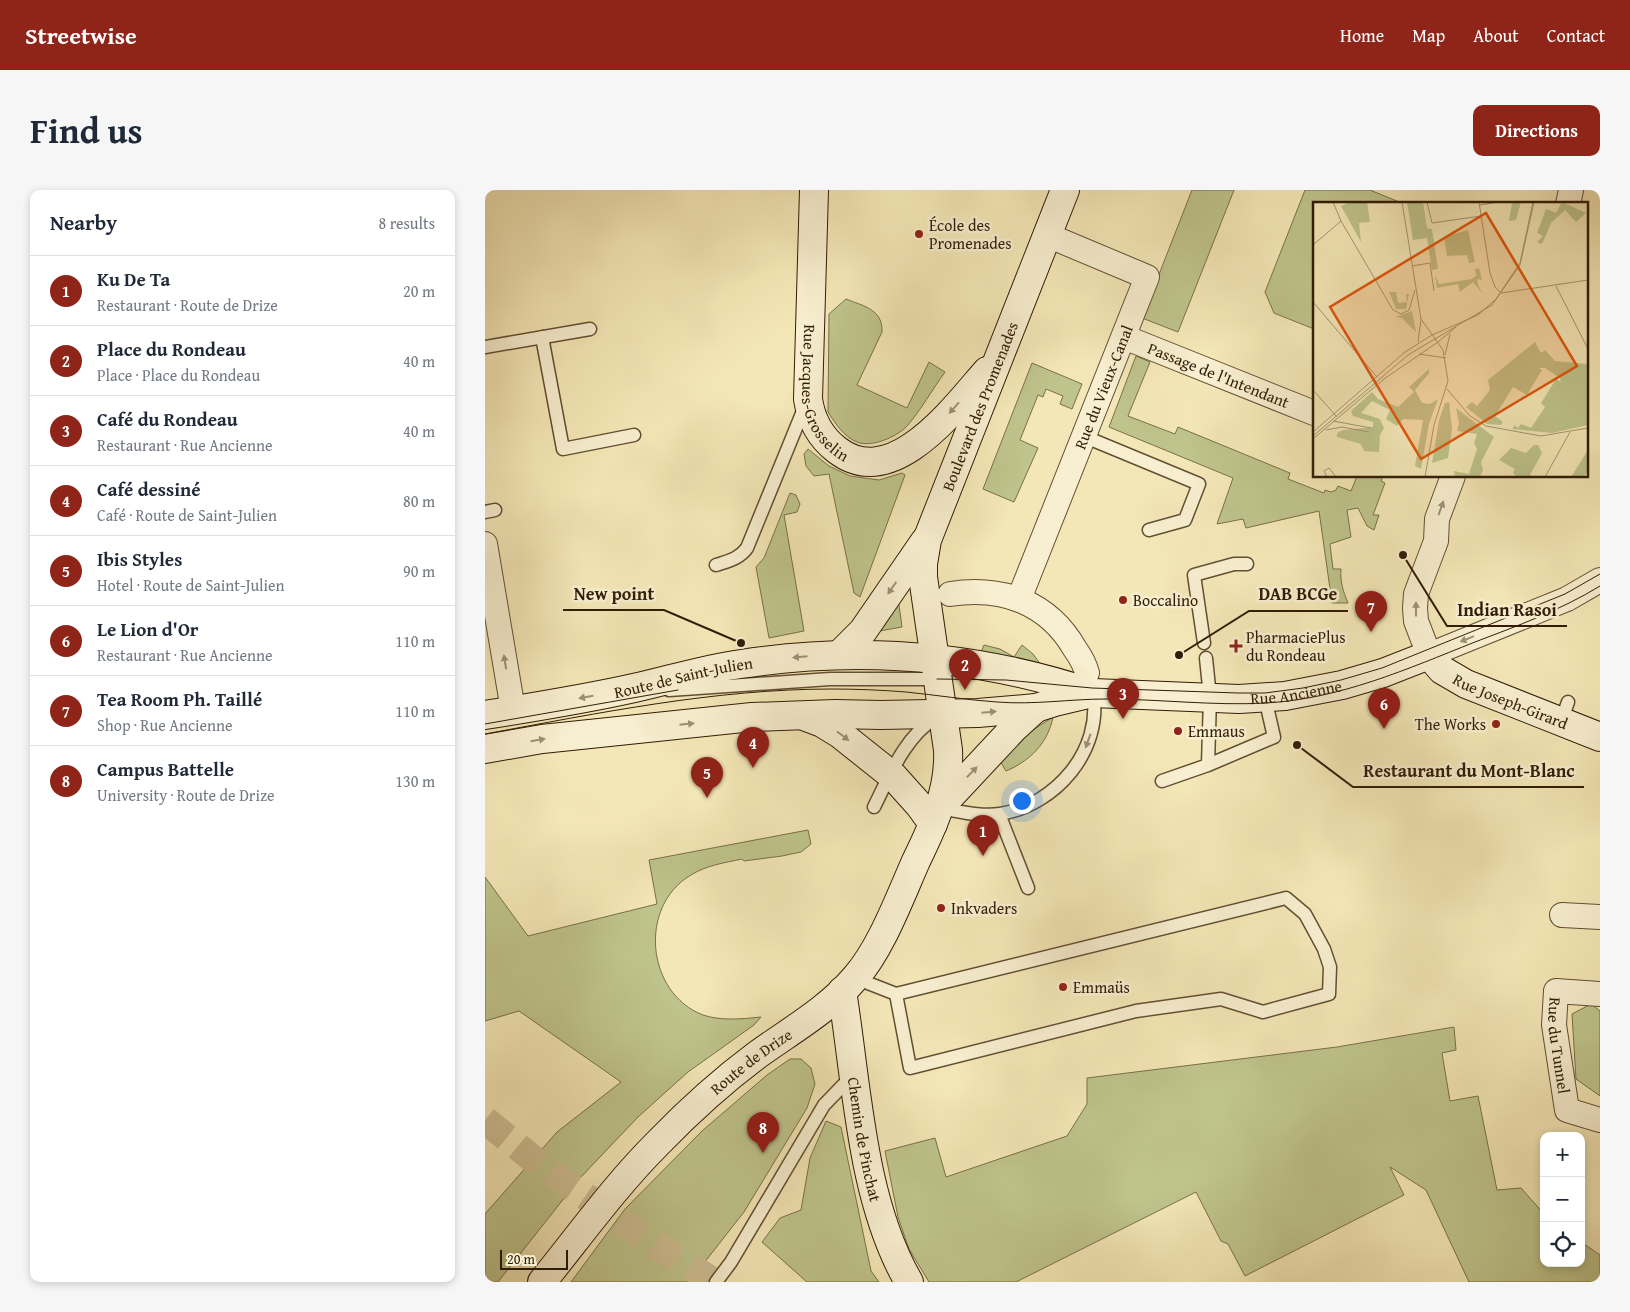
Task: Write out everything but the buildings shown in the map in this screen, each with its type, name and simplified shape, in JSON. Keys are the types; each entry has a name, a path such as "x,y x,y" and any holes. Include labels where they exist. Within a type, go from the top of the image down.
{"main road":[{"name":"Rue Jacques-Grosselin","path":"814,190 808,399 809,407 823,437 840,452 849,457 869,461 890,458 907,451 935,429 998,359"},
{"name":"Boulevard des Promenades","path":"936,816 945,786 948,761 923,577 925,551 1065,190"},
{"path":"840,654 863,631 930,534"},
{"name":"Route de Saint-Julien","path":"485,715 634,688 734,665 840,654 884,655 936,668 973,664 1045,679 1090,683"},
{"name":"Rue Ancienne","path":"1090,683 1210,697 1265,698 1342,686 1383,673 1429,655"},
{"name":"Rue Joseph-Girard","path":"1429,655 1442,670 1466,684 1565,712 1600,737"},
{"path":"800,715 822,723 841,734 891,774 936,816 1013,729 1036,708 1090,683"},
{"path":"485,749 542,739 753,717 835,714 978,713 1036,708"},
{"name":"Route de Drize","path":"542,1282 611,1195 658,1142 728,1078 849,985 873,952 936,816"},
{"name":"Chemin de Pinchat","path":"849,985 854,1073 867,1160 887,1238 898,1264 909,1282"}],"street":[{"name":"Rue du Vieux-Canal","path":"1019,599 1147,277 1047,235"},
{"name":"Passage de l'Intendant","path":"1124,337 1313,413"},
{"path":"1429,655 1416,620 1416,594 1436,541 1437,518 1452,478"},
{"path":"485,544 513,710"},
{"name":"Rue Ancienne","path":"1429,655 1567,599 1600,580"},
{"path":"950,594 992,592 1019,599 1043,612 1073,644 1090,683"},
{"path":"1561,915 1600,917"},
{"name":"Rue du Tunnel","path":"1600,994 1556,991 1554,1025 1567,1110 1600,1120"}],"lane":[{"path":"485,347 590,329"},
{"path":"543,337 563,449 634,435"},
{"path":"716,565 735,559 747,548 808,399"},
{"path":"1083,436 1199,484 1185,520 1149,530"},
{"path":"1204,643 1194,575 1234,564 1247,564"},
{"path":"1206,658 1210,697 1208,765"},
{"path":"634,688 678,690 936,668"},
{"path":"936,816 999,814 1013,811 1044,798 1076,767 1091,736 1094,707 1090,683"},
{"path":"1162,781 1208,765 1274,737 1265,698"},
{"path":"874,807 907,745 923,727 942,714"},
{"path":"999,814 1028,888"},
{"path":"849,985 896,994 1286,898 1305,914 1324,949 1330,967 1329,994 1263,1012 1221,999 1136,1011 910,1068 896,994"},
{"path":"716,1282 731,1262 824,1105 854,1073"}],"green space":[{"path":"1192,190 1234,190 1178,332 1142,318"},
{"path":"1305,190 1370,190 1399,202 1313,202 1313,329 1274,313 1265,292"},
{"path":"846,299 865,306 876,313 881,324 882,332 857,385 907,408 929,362 945,372 922,407 903,430 883,440 869,444 857,442 848,437 828,412 829,314"},
{"path":"1136,356 1150,362 1128,416 1175,434 1178,427 1290,473 1288,479 1324,493 1325,490 1331,492 1336,490 1338,486 1351,491 1356,478 1382,478 1381,481 1385,483 1373,515 1379,515 1374,530 1367,526 1358,508 1347,510 1351,537 1330,544 1333,569 1341,569 1342,586 1348,603 1332,603 1319,511 1246,528 1243,519 1217,524 1233,478 1109,427"},
{"path":"1032,363 1082,384 1072,409 1060,404 1063,396 1046,389 1043,397 1038,395 1020,440 1038,448 1014,502 983,489"},
{"path":"808,449 829,466 850,476 879,480 902,473 905,475 860,597 854,593 829,474 814,476 806,466 804,454"},
{"path":"790,493 796,495 800,504 797,512 784,515 804,631 769,638 756,567 764,558"},
{"path":"897,590 902,627 874,632"},
{"path":"984,645 1000,649 1014,657 1022,645 1033,654 1044,669 981,652"},
{"path":"1053,717 1047,735 1037,750 1023,762 1006,771 998,758 1025,735"},
{"path":"808,830 811,844 801,852 744,861 742,859 716,865 691,875 674,889 663,907 656,927 656,948 660,969 670,988 684,1004 703,1015 724,1019 761,1017 754,1025 688,1072 638,1117 580,1178 498,1282 485,1282 485,1214 557,1132 621,1082 519,1011 485,1021 485,877 528,936 657,904 649,860"},
{"path":"1591,1004 1600,1011 1600,1096 1576,1079 1572,1014"},
{"path":"1454,1027 1456,1050 1442,1053 1450,1101 1478,1096 1497,1190 1521,1188 1540,1209 1540,1267 1585,1267 1585,1245 1600,1255 1600,1282 1469,1282 1426,1190 1390,1167 1404,1195 1245,1276 1228,1244 1221,1241 1196,1192 1016,1282 929,1282 909,1249 898,1217 885,1151 935,1138 946,1177 1067,1136 1087,1104 1087,1078 1337,1047"},
{"path":"790,1059 801,1059 811,1068 815,1084 807,1108 744,1212 689,1282 571,1282 625,1209 702,1131 767,1075"},
{"path":"826,1121 841,1127 871,1271 879,1282 807,1282 762,1242 780,1218 801,1210 810,1158"}],"tunnel":[{"path":"485,1120 544,1168 714,1282"}],"tram line":[{"path":"937,679 1006,680 1092,688 1238,693 1265,693 1303,688 1341,680 1382,668 1565,594 1600,574"},
{"path":"485,734 657,704 744,693 788,690 841,689 887,691 1011,703 1106,699 1246,704 1293,700 1347,689 1399,672 1539,617 1570,603 1600,586"},
{"path":"485,724 678,690"}],"place":[{"name":"École des Promenades","path":"919,234"},
{"name":"Indian Rasoi","path":"1403,555"},
{"name":"Boccalino","path":"1123,600"},
{"name":"Tea Room Ph. Taillé","path":"1371,632"},
{"name":"New point","path":"741,643"},
{"name":"PharmaciePlus du Rondeau","path":"1236,646"},
{"name":"DAB BCGe","path":"1179,655"},
{"name":"Place du Rondeau","path":"965,690"},
{"name":"Café du Rondeau","path":"1123,719"},
{"name":"The Works","path":"1496,724"},
{"name":"Le Lion d'Or","path":"1384,729"},
{"name":"Emmaus","path":"1178,731"},
{"name":"Restaurant du Mont-Blanc","path":"1297,745"},
{"name":"Café dessiné","path":"753,768"},
{"name":"Ibis Styles","path":"707,798"},
{"name":"Ku De Ta","path":"983,856"},
{"name":"Inkvaders","path":"941,908"},
{"name":"Emmaüs","path":"1063,987"},
{"name":"Campus Battelle","path":"763,1153"}]}
